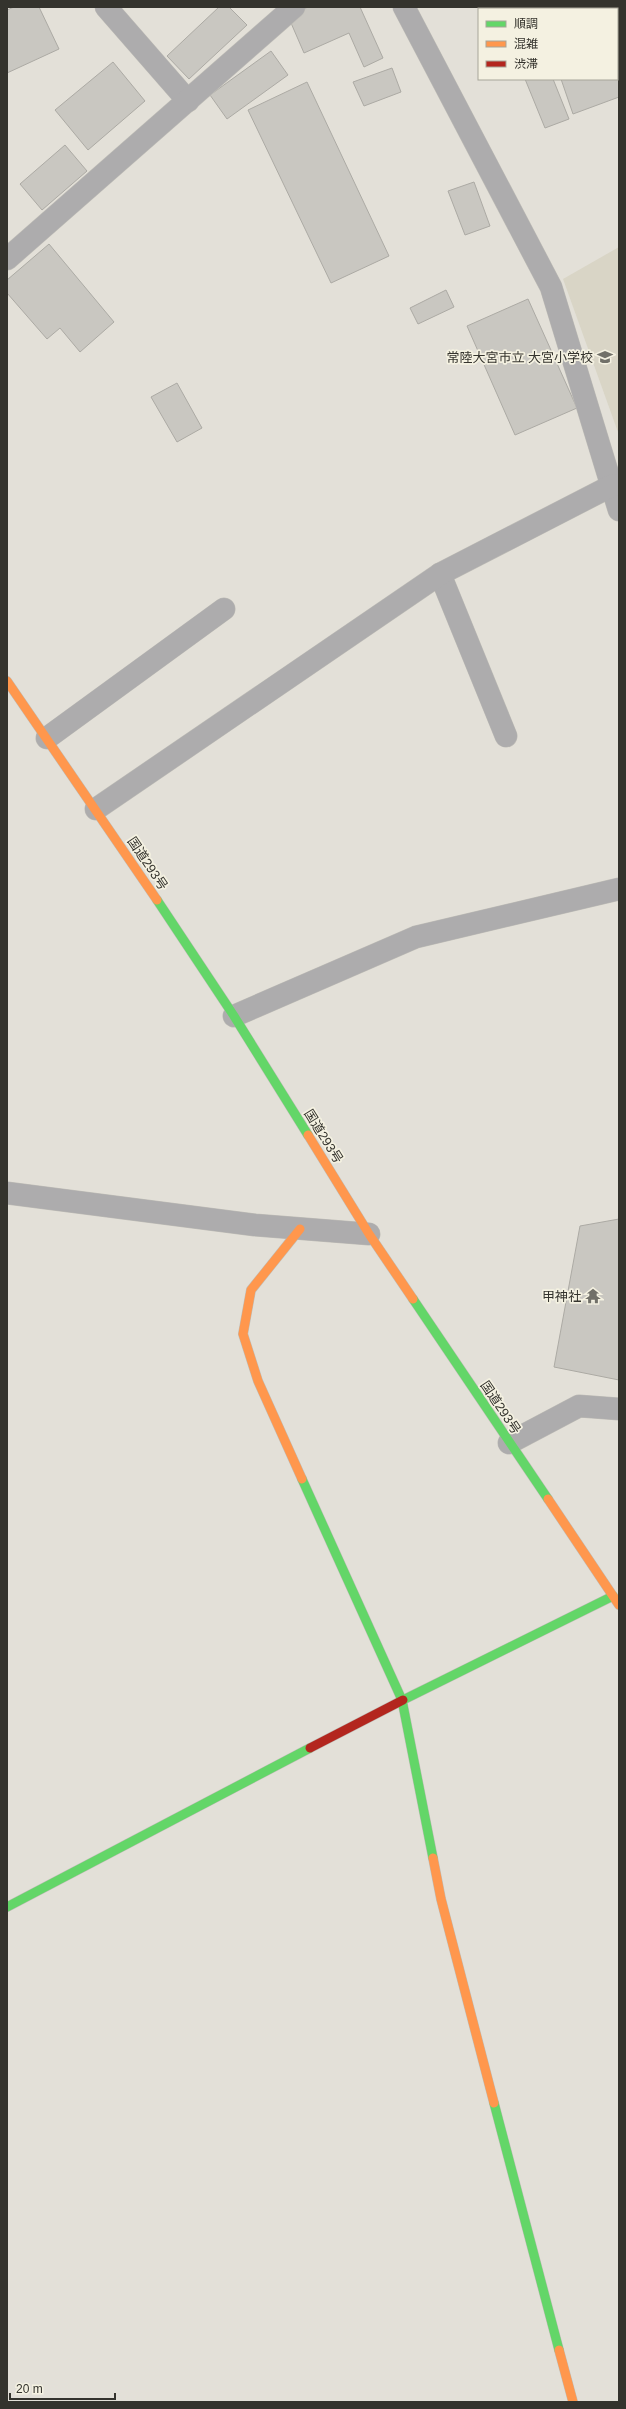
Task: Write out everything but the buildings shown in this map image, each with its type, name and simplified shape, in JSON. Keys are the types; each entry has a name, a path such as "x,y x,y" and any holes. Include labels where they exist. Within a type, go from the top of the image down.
{"main road":[{"name":"国道293号","path":"7,681 96,808 234,1016 369,1234 619,1605"},
{"path":"300,1230 251,1290 243,1334 258,1381 402,1700 441,1899 573,2402"},
{"path":"7,1907 402,1700 613,1596"}],"street":[{"path":"106,7 188,101"},
{"path":"7,259 294,7"},
{"path":"404,7 551,287 613,485 619,510"},
{"path":"96,808 440,574 613,485"},
{"path":"440,574 506,736"},
{"path":"47,738 224,609"},
{"path":"234,1016 416,937 619,888"},
{"path":"7,1193 300,1230 369,1234"},
{"path":"509,1443 579,1406 619,1409"}],"shaded area":[{"name":"常陸大宮市立 大宮小学校","path":"619,247 619,435 563,279"}],"traffic: fast":[{"path":"157,900 234,1016 308,1135"},
{"path":"413,1299 548,1499"},
{"path":"302,1479 402,1700 433,1858"},
{"path":"403,1700 613,1596"},
{"path":"7,1907 310,1748"},
{"path":"494,2103 559,2350"}],"traffic: slow":[{"path":"7,681 157,900"},
{"path":"308,1135 369,1234 413,1299"},
{"path":"300,1229 251,1290 243,1334 258,1381 302,1479"},
{"path":"548,1499 619,1605"},
{"path":"433,1858 441,1899 494,2103"},
{"path":"559,2350 573,2402"}],"traffic: jam":[{"path":"310,1748 403,1700"}],"place":[{"name":"常陸大宮市立 大宮小学校","path":"605,357"},
{"name":"甲神社","path":"593,1296"}]}
